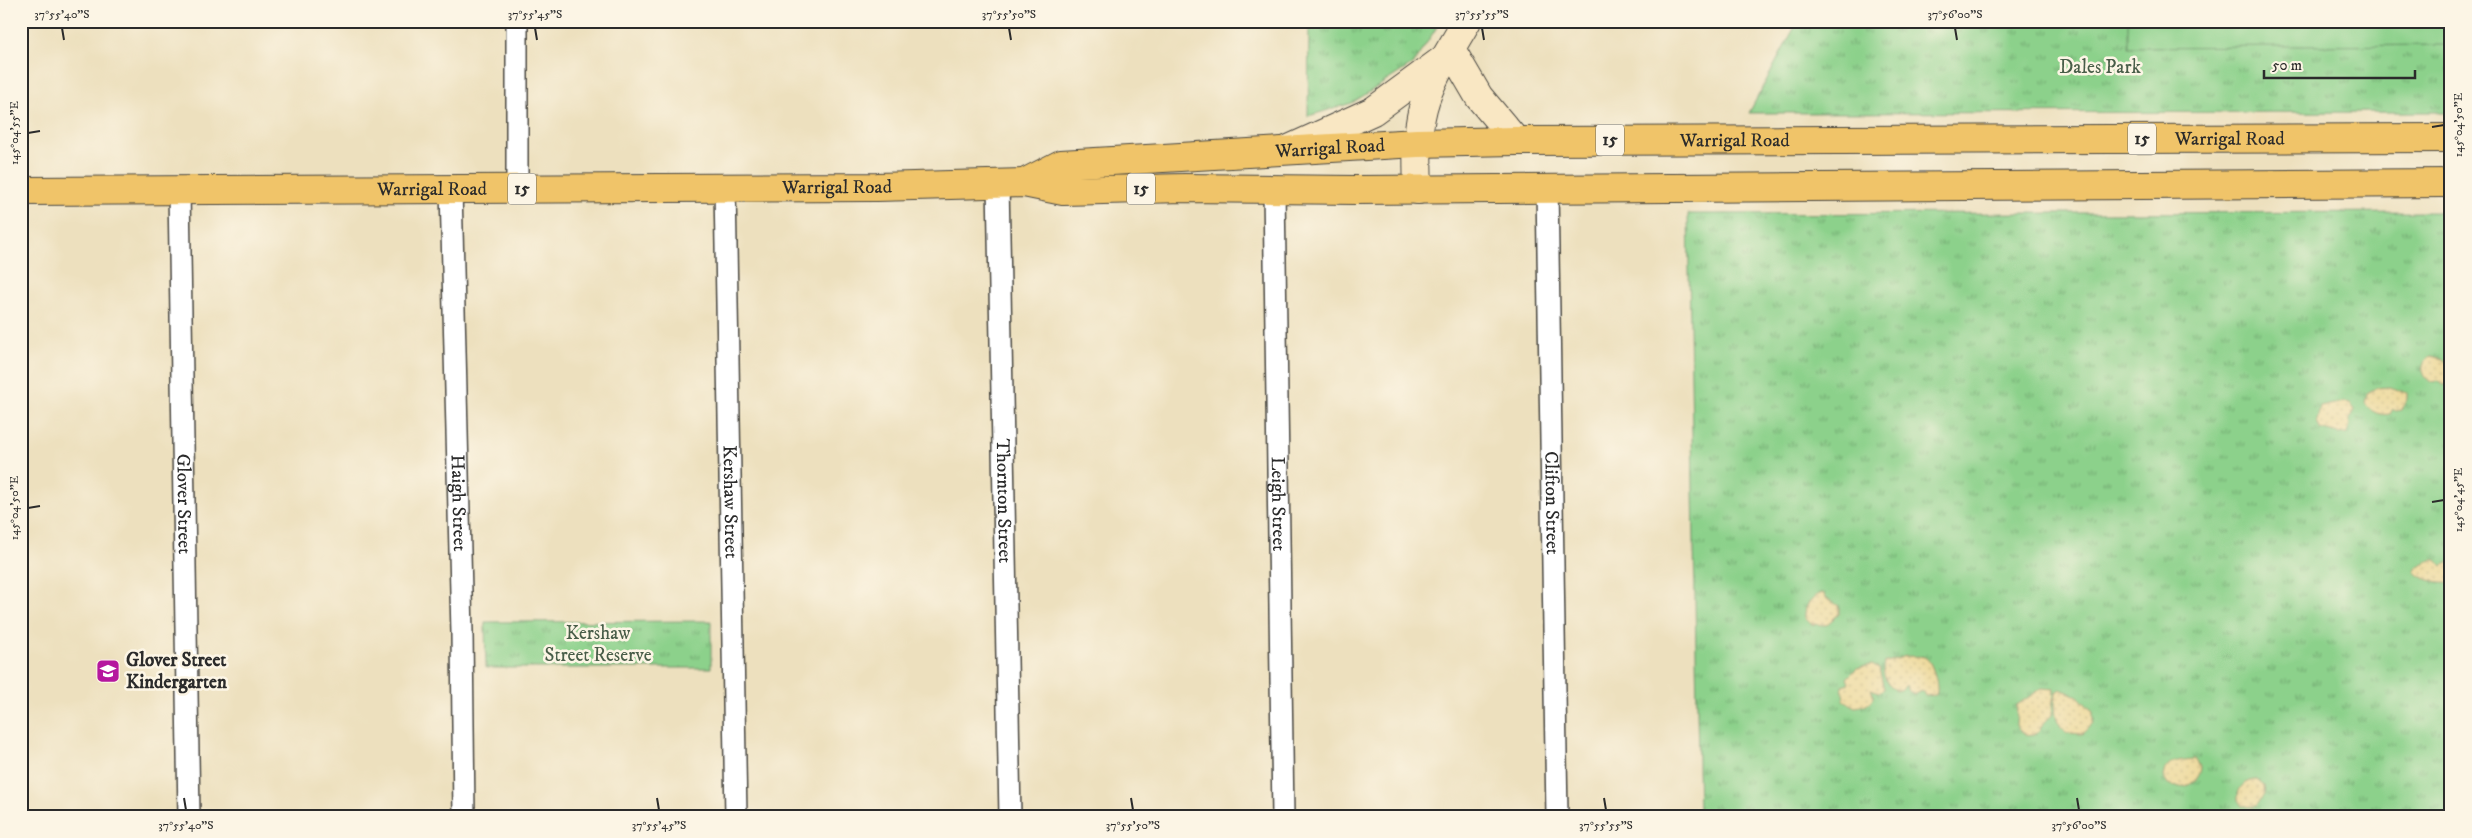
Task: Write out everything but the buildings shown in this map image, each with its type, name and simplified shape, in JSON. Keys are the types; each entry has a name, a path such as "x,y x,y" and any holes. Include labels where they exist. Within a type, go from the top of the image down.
{"highway":[{"name":"Warrigal Road","path":"1011,183 1061,164 1417,143 1516,141 2451,138"},
{"name":"Warrigal Road","path":"21,191 877,187 1011,183 1063,191 1184,188 1418,190 2451,183"}],"main road":[{"path":"1418,190 1417,143 1423,108 1448,54 1466,21"},
{"path":"1448,54 1479,97 1516,141"},
{"path":"1286,151 1373,111 1448,54"}],"street":[{"path":"517,21 517,189"},
{"name":"Thornton Street","path":"1010,817 1011,183"},
{"name":"Kershaw Street","path":"725,188 736,817"},
{"name":"Clifton Street","path":"1546,188 1557,817"},
{"name":"Haigh Street","path":"451,189 462,632 464,817"},
{"name":"Glover Street","path":"179,190 189,817"},
{"name":"Leigh Street","path":"1274,190 1283,817"}],"green space":[{"name":"Dales Park","path":"1798,21 2451,21 2451,112 1749,113"},
{"path":"2128,21 2451,21 2451,45 2128,47"},
{"path":"1309,27 1437,27 1413,64 1352,103 1308,116"},
{"path":"2451,212 2451,817 1699,817 1688,214"},
{"name":"Kershaw Street Reserve","path":"711,621 711,668 486,668 485,622"}],"sand":[{"path":"2431,356 2443,359 2451,367 2451,384 2443,385 2439,381 2431,382 2427,379 2423,372 2423,365"},
{"path":"2390,387 2407,393 2407,399 2402,410 2395,411 2393,409 2390,414 2383,414 2376,413 2370,409 2365,403 2367,393 2376,388"},
{"path":"2344,402 2350,403 2355,410 2350,419 2347,433 2338,434 2320,429 2317,421 2320,407"},
{"path":"2431,560 2437,560 2442,566 2451,562 2451,582 2437,582 2427,579 2415,571 2417,567"},
{"path":"1823,593 1827,599 1839,606 1839,614 1826,625 1811,624 1805,618 1807,606 1815,596"},
{"path":"1906,656 1922,657 1929,661 1936,682 1936,695 1925,696 1922,690 1914,694 1907,690 1906,685 1901,690 1896,690 1889,685 1885,677 1884,663"},
{"path":"1872,665 1879,669 1884,689 1879,692 1871,689 1874,696 1870,701 1855,707 1844,700 1842,685 1849,683 1847,678 1857,668"},
{"path":"2042,688 2054,689 2052,715 2042,725 2039,732 2032,734 2023,733 2016,725 2017,705"},
{"path":"2060,689 2078,696 2093,712 2093,723 2082,734 2067,733 2057,719 2056,692"},
{"path":"2195,759 2201,768 2197,779 2189,785 2179,787 2168,785 2163,777 2164,772 2170,765 2174,762"},
{"path":"2257,780 2264,786 2265,795 2256,805 2242,806 2238,800 2240,788 2249,781"},
{"path":"2251,808 2271,817 2236,817 2240,811"}],"place":[{"name":"Glover Street Kindergarten","path":"108,671"}]}
